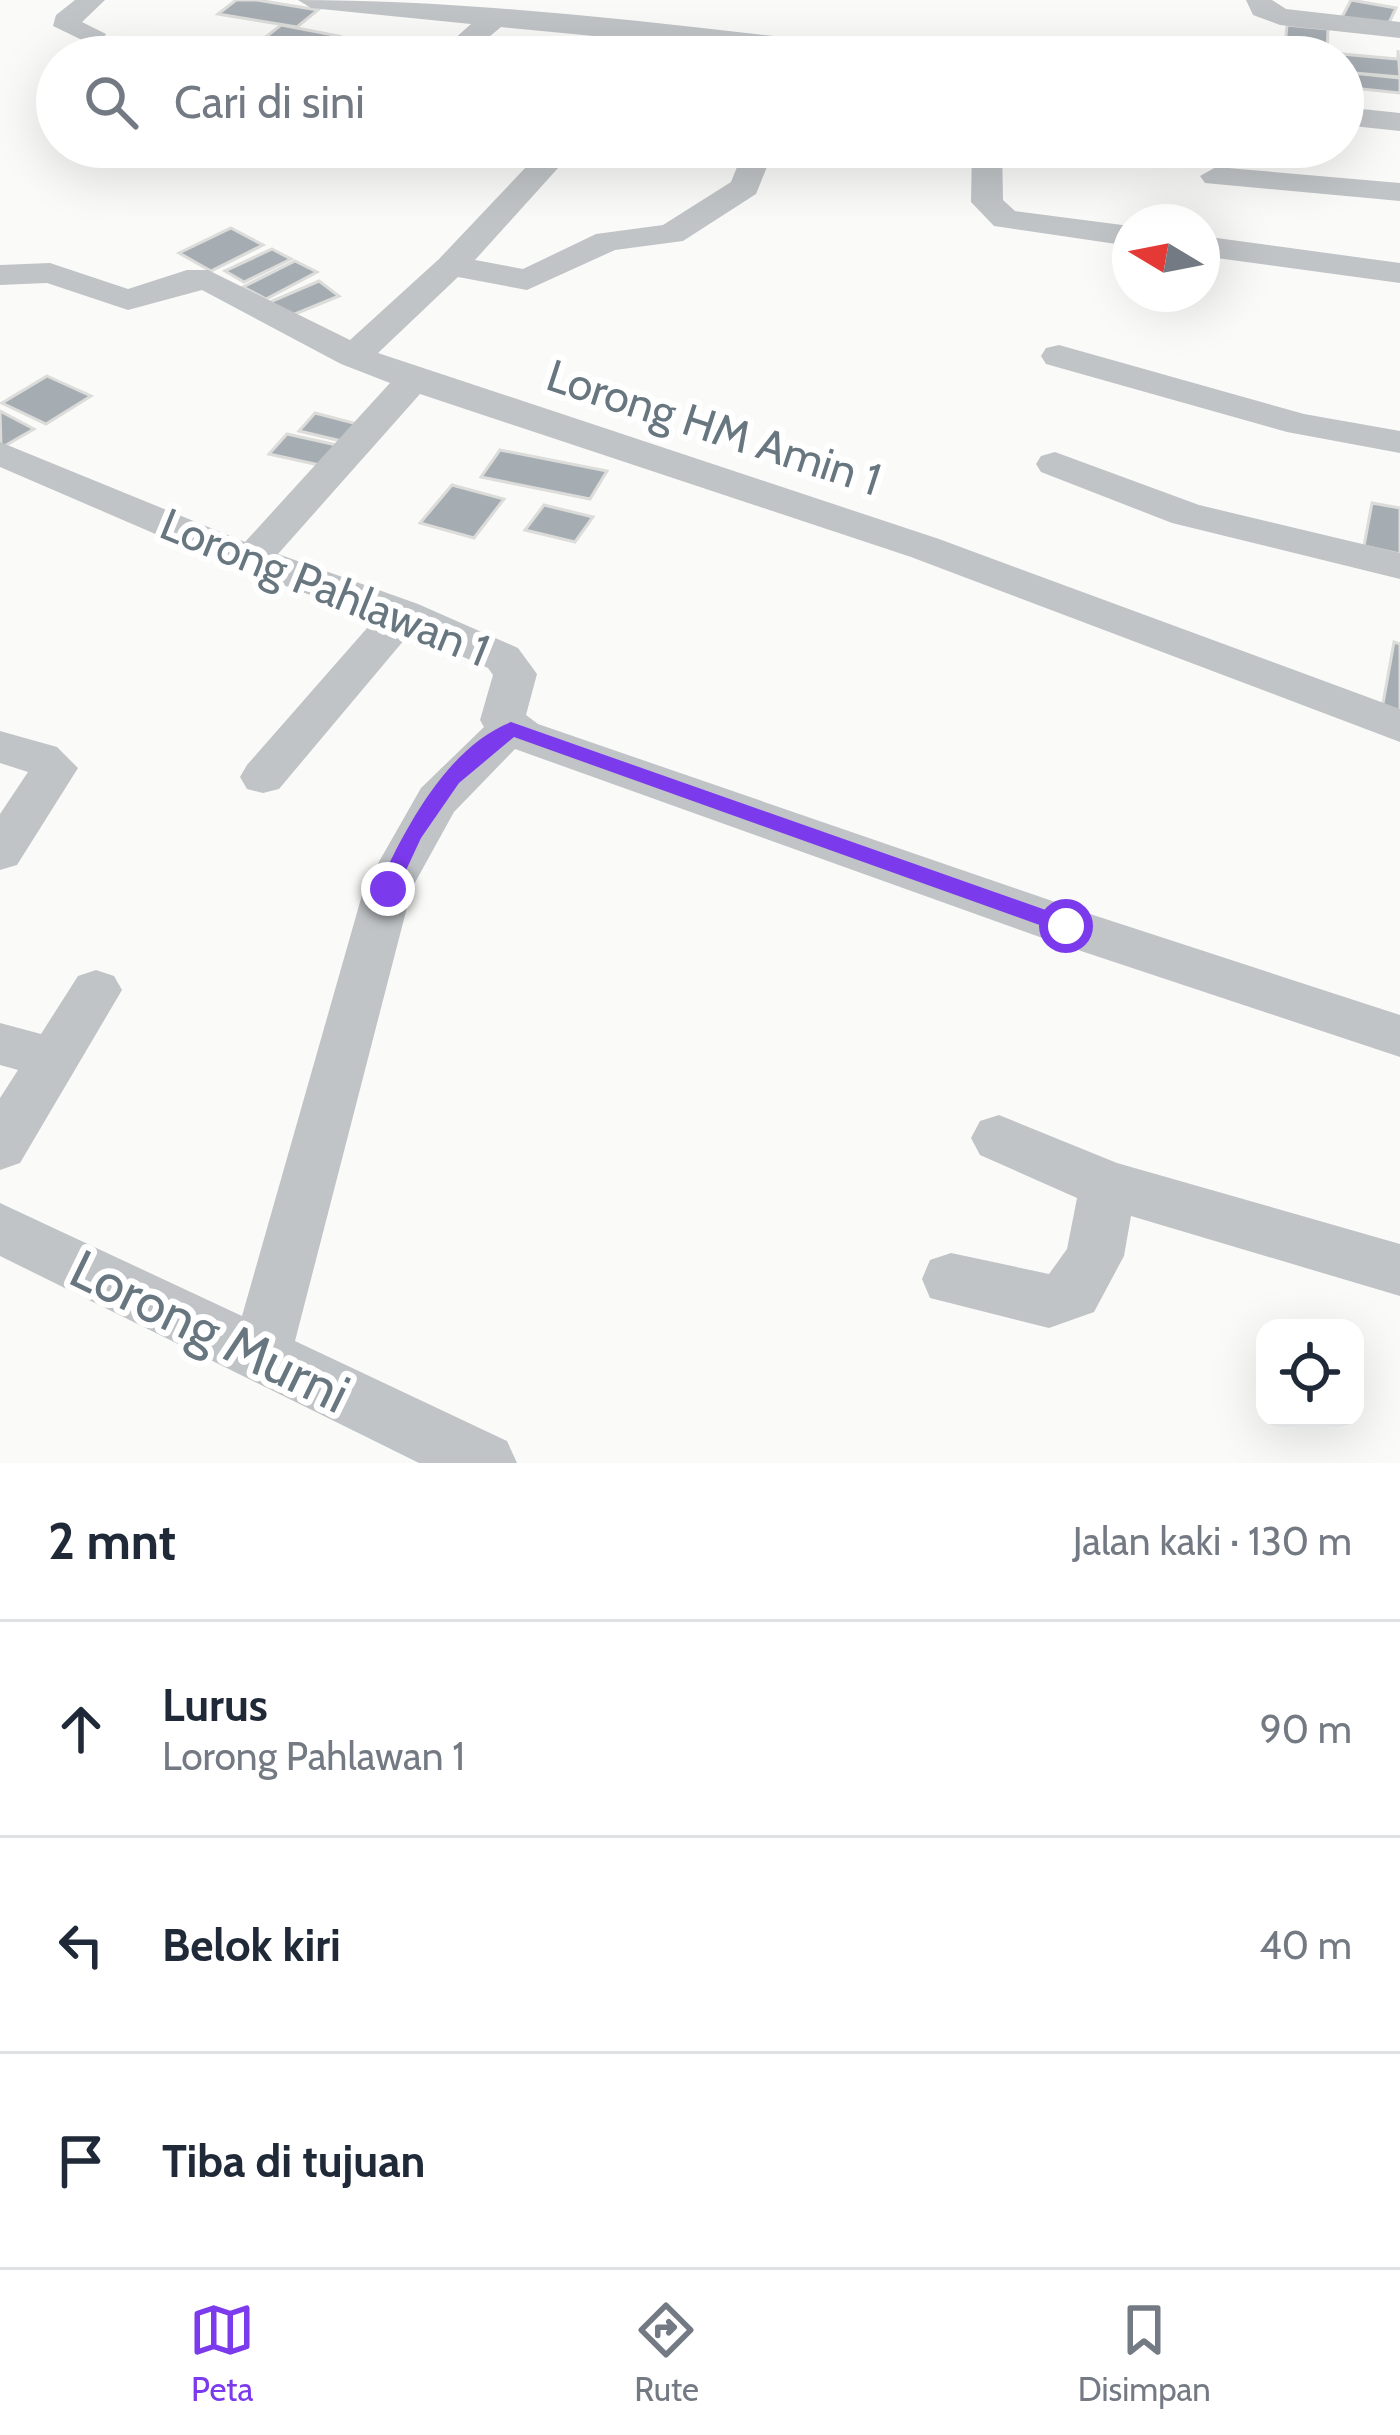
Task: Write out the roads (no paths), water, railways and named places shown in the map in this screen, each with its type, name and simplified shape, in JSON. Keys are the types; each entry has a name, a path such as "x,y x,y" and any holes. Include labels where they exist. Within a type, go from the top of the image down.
{"street":[{"path":"92,0 66,21 67,26 92,34"},
{"path":"311,0 496,17 552,11 603,36"},
{"path":"1259,0 1263,9 1280,17 1400,30"},
{"path":"473,36 496,17"},
{"path":"1364,118 1400,122"},
{"path":"354,356 451,266 542,168"},
{"path":"451,266 526,280 608,241 671,233 745,187 752,168"},
{"path":"987,168 987,202 1005,219 1112,234"},
{"path":"1216,176 1400,192"},
{"path":"1220,248 1400,273"},
{"name":"Lorong HM Amin 1","path":"0,274 50,273 128,301 187,280 208,280 354,356 413,380 925,548 1400,727"},
{"path":"1058,356 1300,424 1400,442"},
{"path":"252,559 413,380"},
{"name":"Lorong Pahlawan 1","path":"0,453 252,559 403,614 510,663 515,674 501,716 511,729 1000,903 1400,1036"},
{"path":"1055,464 1186,514 1400,566"},
{"path":"263,777 403,614"},
{"path":"261,1357 388,889 412,836 452,778 511,729"},
{"path":"0,747 41,758 55,768 0,852"},
{"path":"0,1146 96,990"},
{"path":"0,1044 54,1059"},
{"path":"999,1138 1108,1185 1400,1270"},
{"path":"951,1279 1049,1301 1073,1293 1095,1256 1108,1185"},
{"name":"Lorong Murni","path":"0,1228 485,1463"}]}
